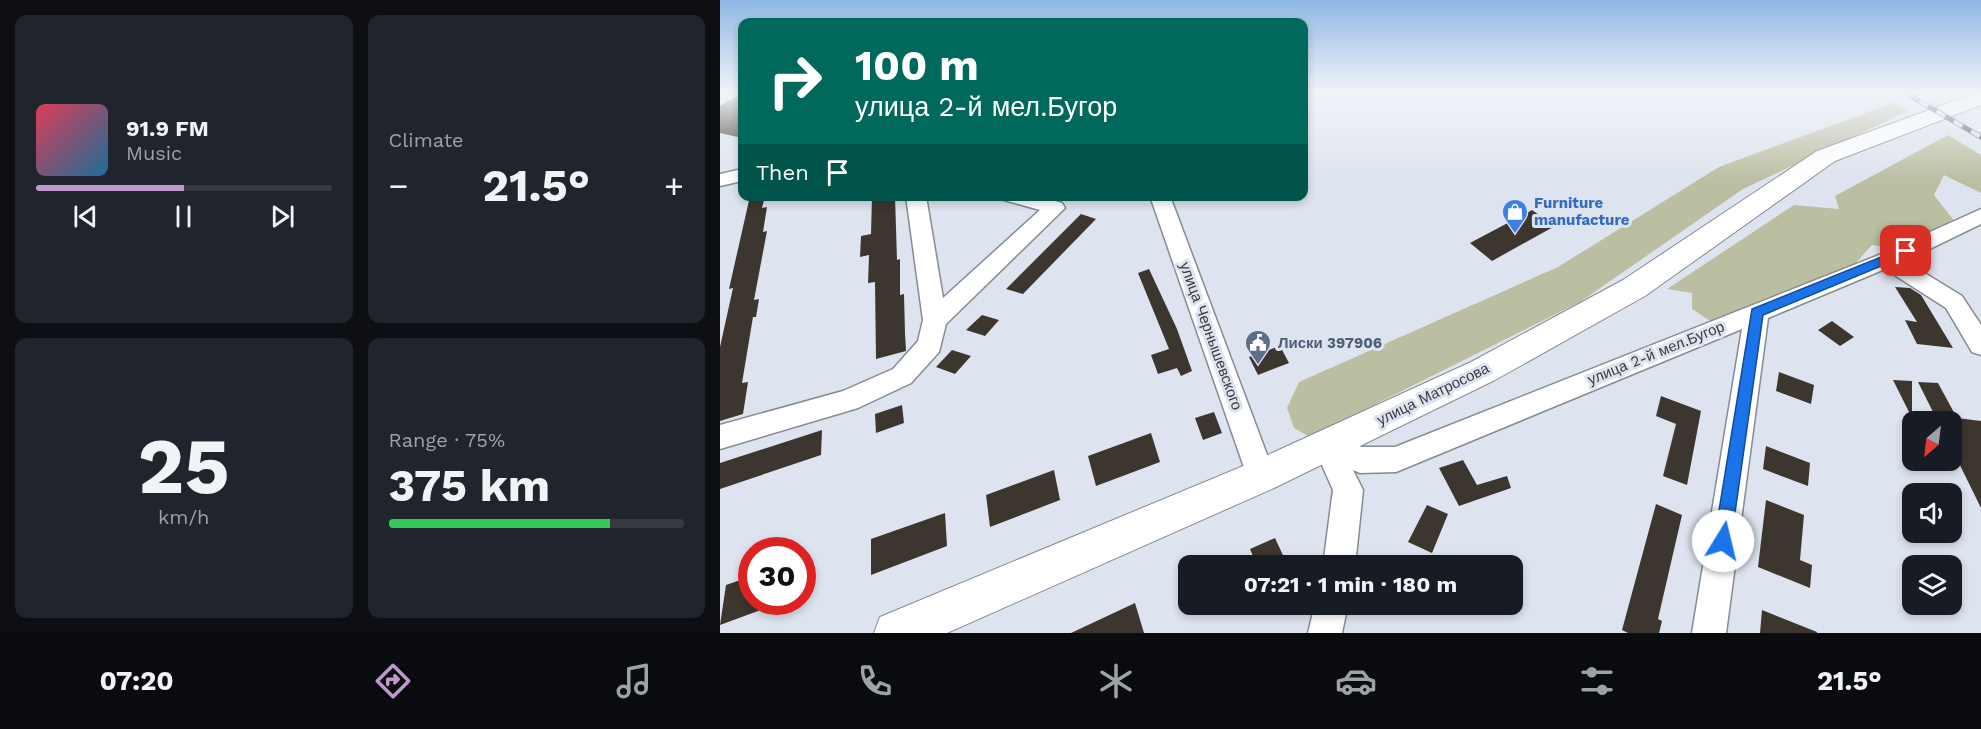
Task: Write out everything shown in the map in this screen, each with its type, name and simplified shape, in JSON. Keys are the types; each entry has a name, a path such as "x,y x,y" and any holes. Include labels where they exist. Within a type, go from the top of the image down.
{"main road":[{"name":"улица Матросова","path":"903,631 1261,476 1483,371 1634,288 1826,156 1916,121"}],"street":[{"path":"720,180 738,176"},
{"path":"720,437 849,400 902,376 930,345 935,320 917,201"},
{"path":"935,320 1054,208 1029,201"},
{"name":"улица Чернышевского","path":"1163,201 1261,476"},
{"name":"улица 2-й мел.Бугор","path":"1327,445 1360,460 1396,459 1887,260 1981,216"},
{"path":"1887,260 1954,302 1981,345"},
{"path":"1709,633 1757,312"},
{"path":"1327,445 1348,490 1340,555"},
{"path":"1325,633 1329,615"}],"green space":[{"path":"1845,121 1888,121 1743,189 1580,302 1310,437 1294,428 1287,408 1299,382 1558,267 1719,167"},
{"path":"1948,135 1981,155 1981,193 1944,175 1934,195 1955,222 1927,254 1872,245 1854,265 1710,321 1692,309 1692,293 1667,289 1794,205 1839,209 1835,196"}],"building":[{"path":"720,121 738,121 738,137 720,133"},
{"path":"749,201 764,201 762,208 767,207 763,232 767,231 754,300 759,299 756,317 753,317 742,383 748,382 743,414 720,421 720,347 733,288 729,289"},
{"path":"872,201 895,201 897,260 900,259 900,295 904,294 906,351 876,359 875,282 868,283 869,255 860,257 861,236 871,234"},
{"path":"1532,210 1555,226 1492,261 1470,243"},
{"path":"1081,214 1096,219 1023,294 1006,289"},
{"path":"1149,269 1177,329 1192,371 1181,376 1177,368 1158,374 1151,355 1169,349 1138,273"},
{"path":"1895,287 1910,288 1921,295 1953,348 1917,344 1905,320 1917,322"},
{"path":"982,315 999,320 985,336 966,330"},
{"path":"1832,321 1854,337 1840,346 1818,330"},
{"path":"1280,346 1289,363 1258,375 1249,357"},
{"path":"952,350 971,356 955,374 936,367"},
{"path":"1779,372 1814,385 1811,404 1776,391"},
{"path":"1893,380 1912,381 1912,411 1908,411"},
{"path":"1918,382 1938,383 1953,411 1932,411"},
{"path":"1661,396 1701,411 1687,485 1663,476 1676,424 1656,416"},
{"path":"902,405 904,423 876,433 875,414"},
{"path":"1214,412 1222,433 1203,440 1195,418"},
{"path":"1962,419 1981,421 1981,508 1962,469"},
{"path":"822,430 821,455 720,489 720,463"},
{"path":"1151,433 1160,462 1096,486 1088,456"},
{"path":"1766,446 1810,463 1808,486 1763,469"},
{"path":"1463,460 1477,485 1507,476 1511,488 1459,506 1439,468"},
{"path":"1054,470 1060,500 990,527 986,495"},
{"path":"1766,500 1804,515 1800,560 1812,565 1810,588 1758,567"},
{"path":"1656,504 1682,515 1658,619 1662,621 1659,633 1628,633 1622,630"},
{"path":"1427,505 1448,514 1432,553 1408,542"},
{"path":"945,513 947,546 871,575 871,539"},
{"path":"1275,538 1283,555 1252,555 1250,549"},
{"path":"738,581 738,615 747,615 720,625 726,585"},
{"path":"1135,603 1144,633 1071,633"},
{"path":"1762,610 1817,632 1817,633 1760,633"}],"railway":[{"path":"1953,121 1981,137"}],"place":[{"name":"Furniture manufacture","path":"1515,235"},
{"name":"Лиски 397906","path":"1258,366"}],"route":[{"path":"1723,541 1757,312 1906,251"}]}
